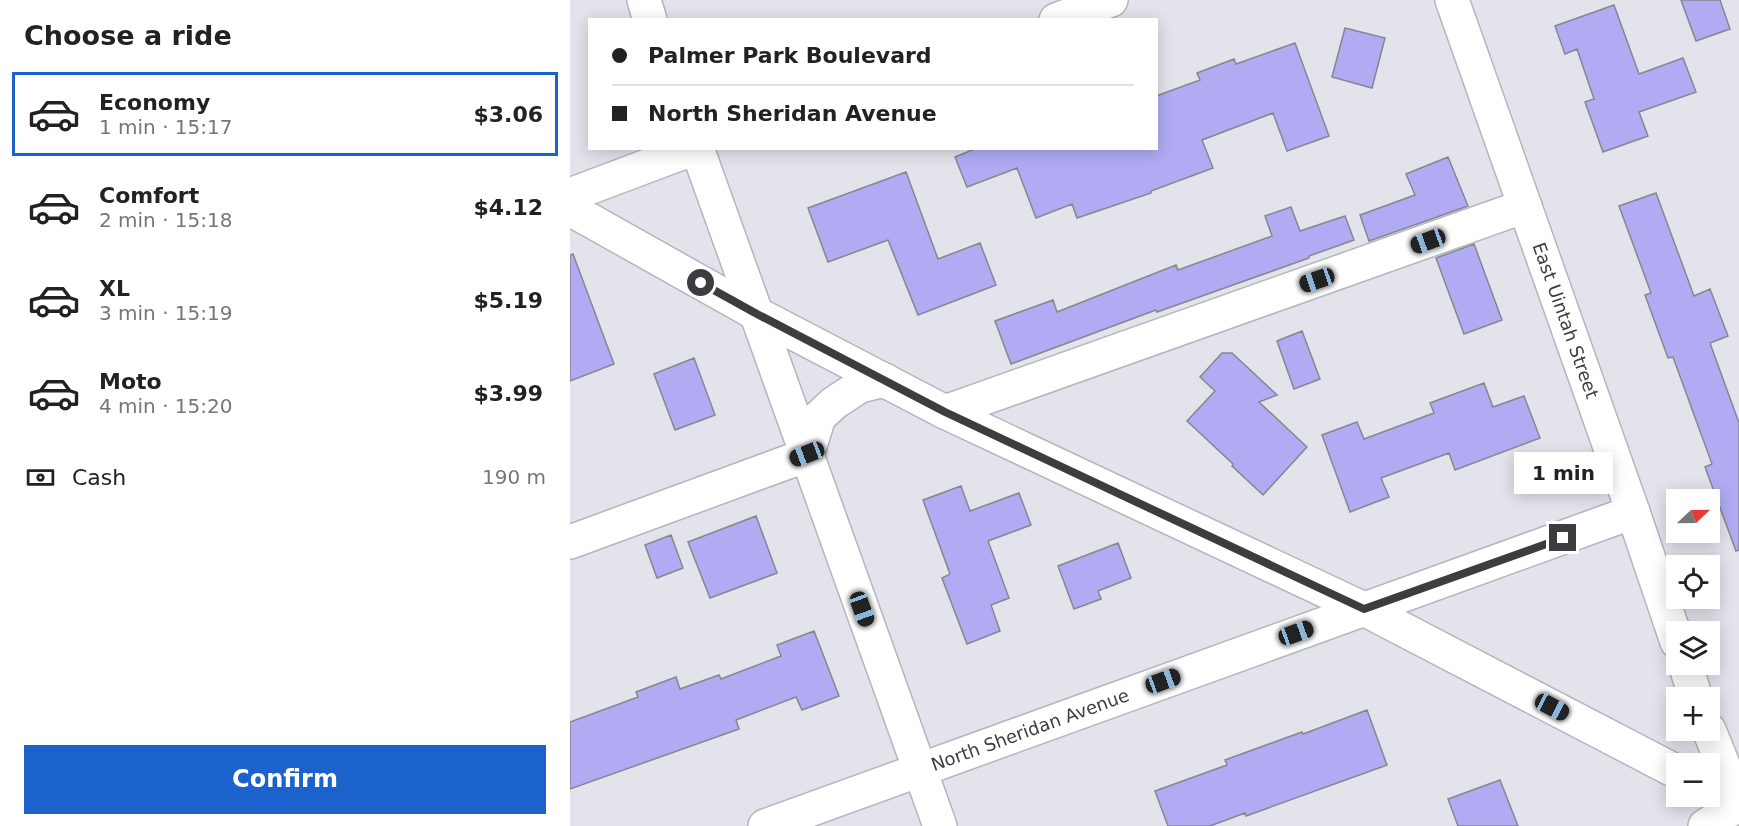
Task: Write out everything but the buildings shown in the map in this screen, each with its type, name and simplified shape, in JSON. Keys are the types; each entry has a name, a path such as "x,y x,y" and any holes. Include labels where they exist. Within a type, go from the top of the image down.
{"main road":[{"path":"644,0 649,18"},
{"path":"1062,18 1111,0"},
{"name":"East Uintah Street","path":"1452,0 1670,621"},
{"path":"570,195 691,150"},
{"path":"697,150 940,826"},
{"path":"945,412 1525,206"},
{"path":"570,209 757,314 945,412 1364,609 1666,766"},
{"path":"807,454 819,417 834,403 860,386 885,380"},
{"path":"570,542 807,454"},
{"name":"North Sheridan Avenue","path":"765,826 1633,512"},
{"path":"1713,741 1739,804"},
{"path":"1720,794 1739,804"},
{"path":"1706,826 1739,804"}],"route":[{"path":"701,283 945,412 1364,609 1563,538"}]}
